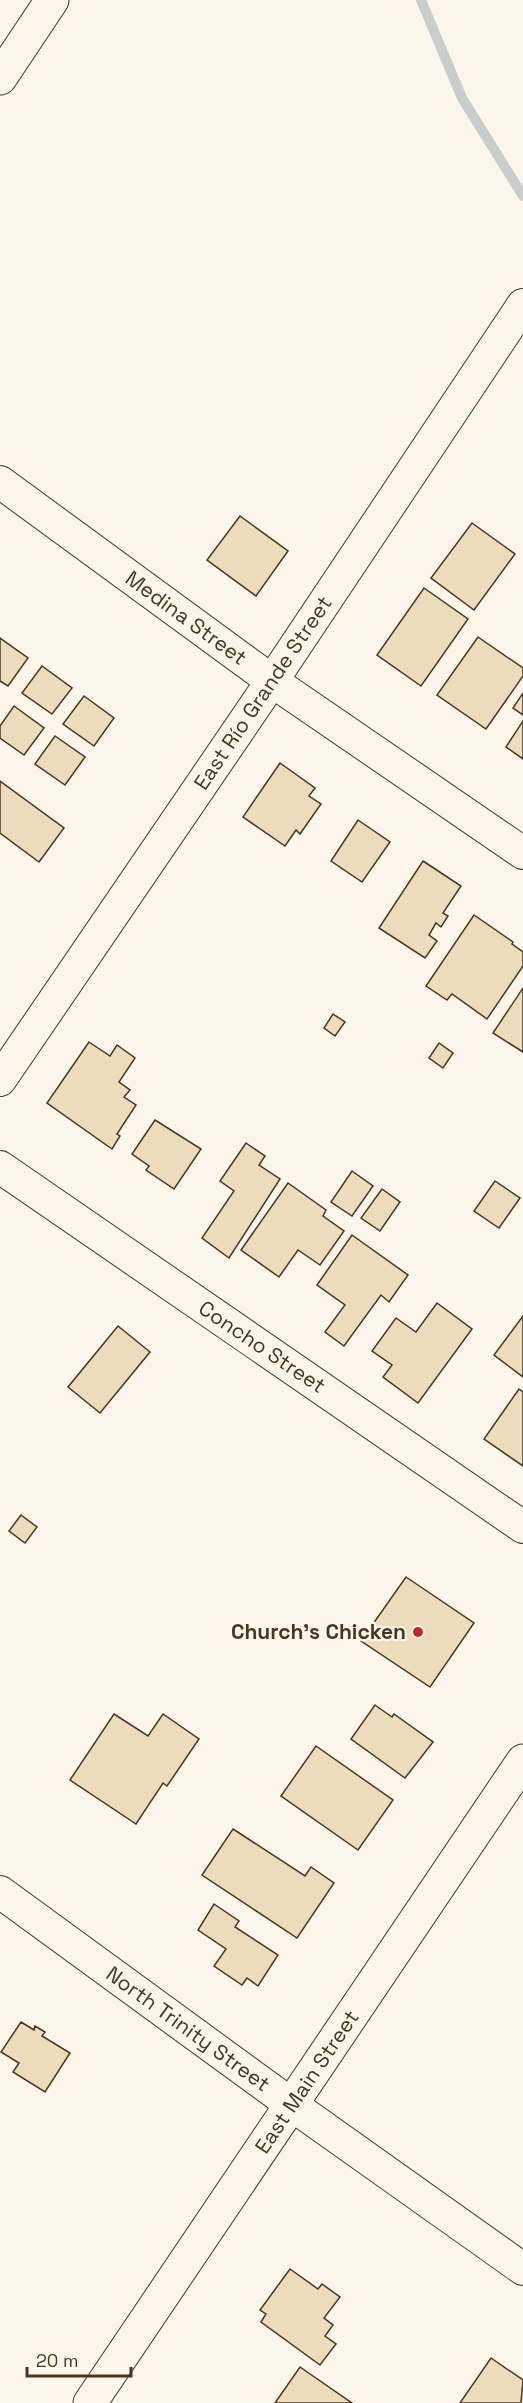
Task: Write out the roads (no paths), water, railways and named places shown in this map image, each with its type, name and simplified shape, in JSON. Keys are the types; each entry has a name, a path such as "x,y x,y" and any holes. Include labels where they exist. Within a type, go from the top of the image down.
{"main road":[{"path":"0,78 52,0"},
{"name":"East Main Street","path":"90,2403 523,1761"}],"street":[{"name":"East Río Grande Street","path":"0,1080 272,681 523,305"},
{"name":"Medina Street","path":"0,482 272,681 523,853"},
{"name":"Concho Street","path":"0,1167 523,1527"},
{"name":"North Trinity Street","path":"0,1892 292,2105 523,2269"}],"waterway":[{"path":"421,0 462,98 523,196"}],"place":[{"name":"Church's Chicken","path":"418,1632"}]}
